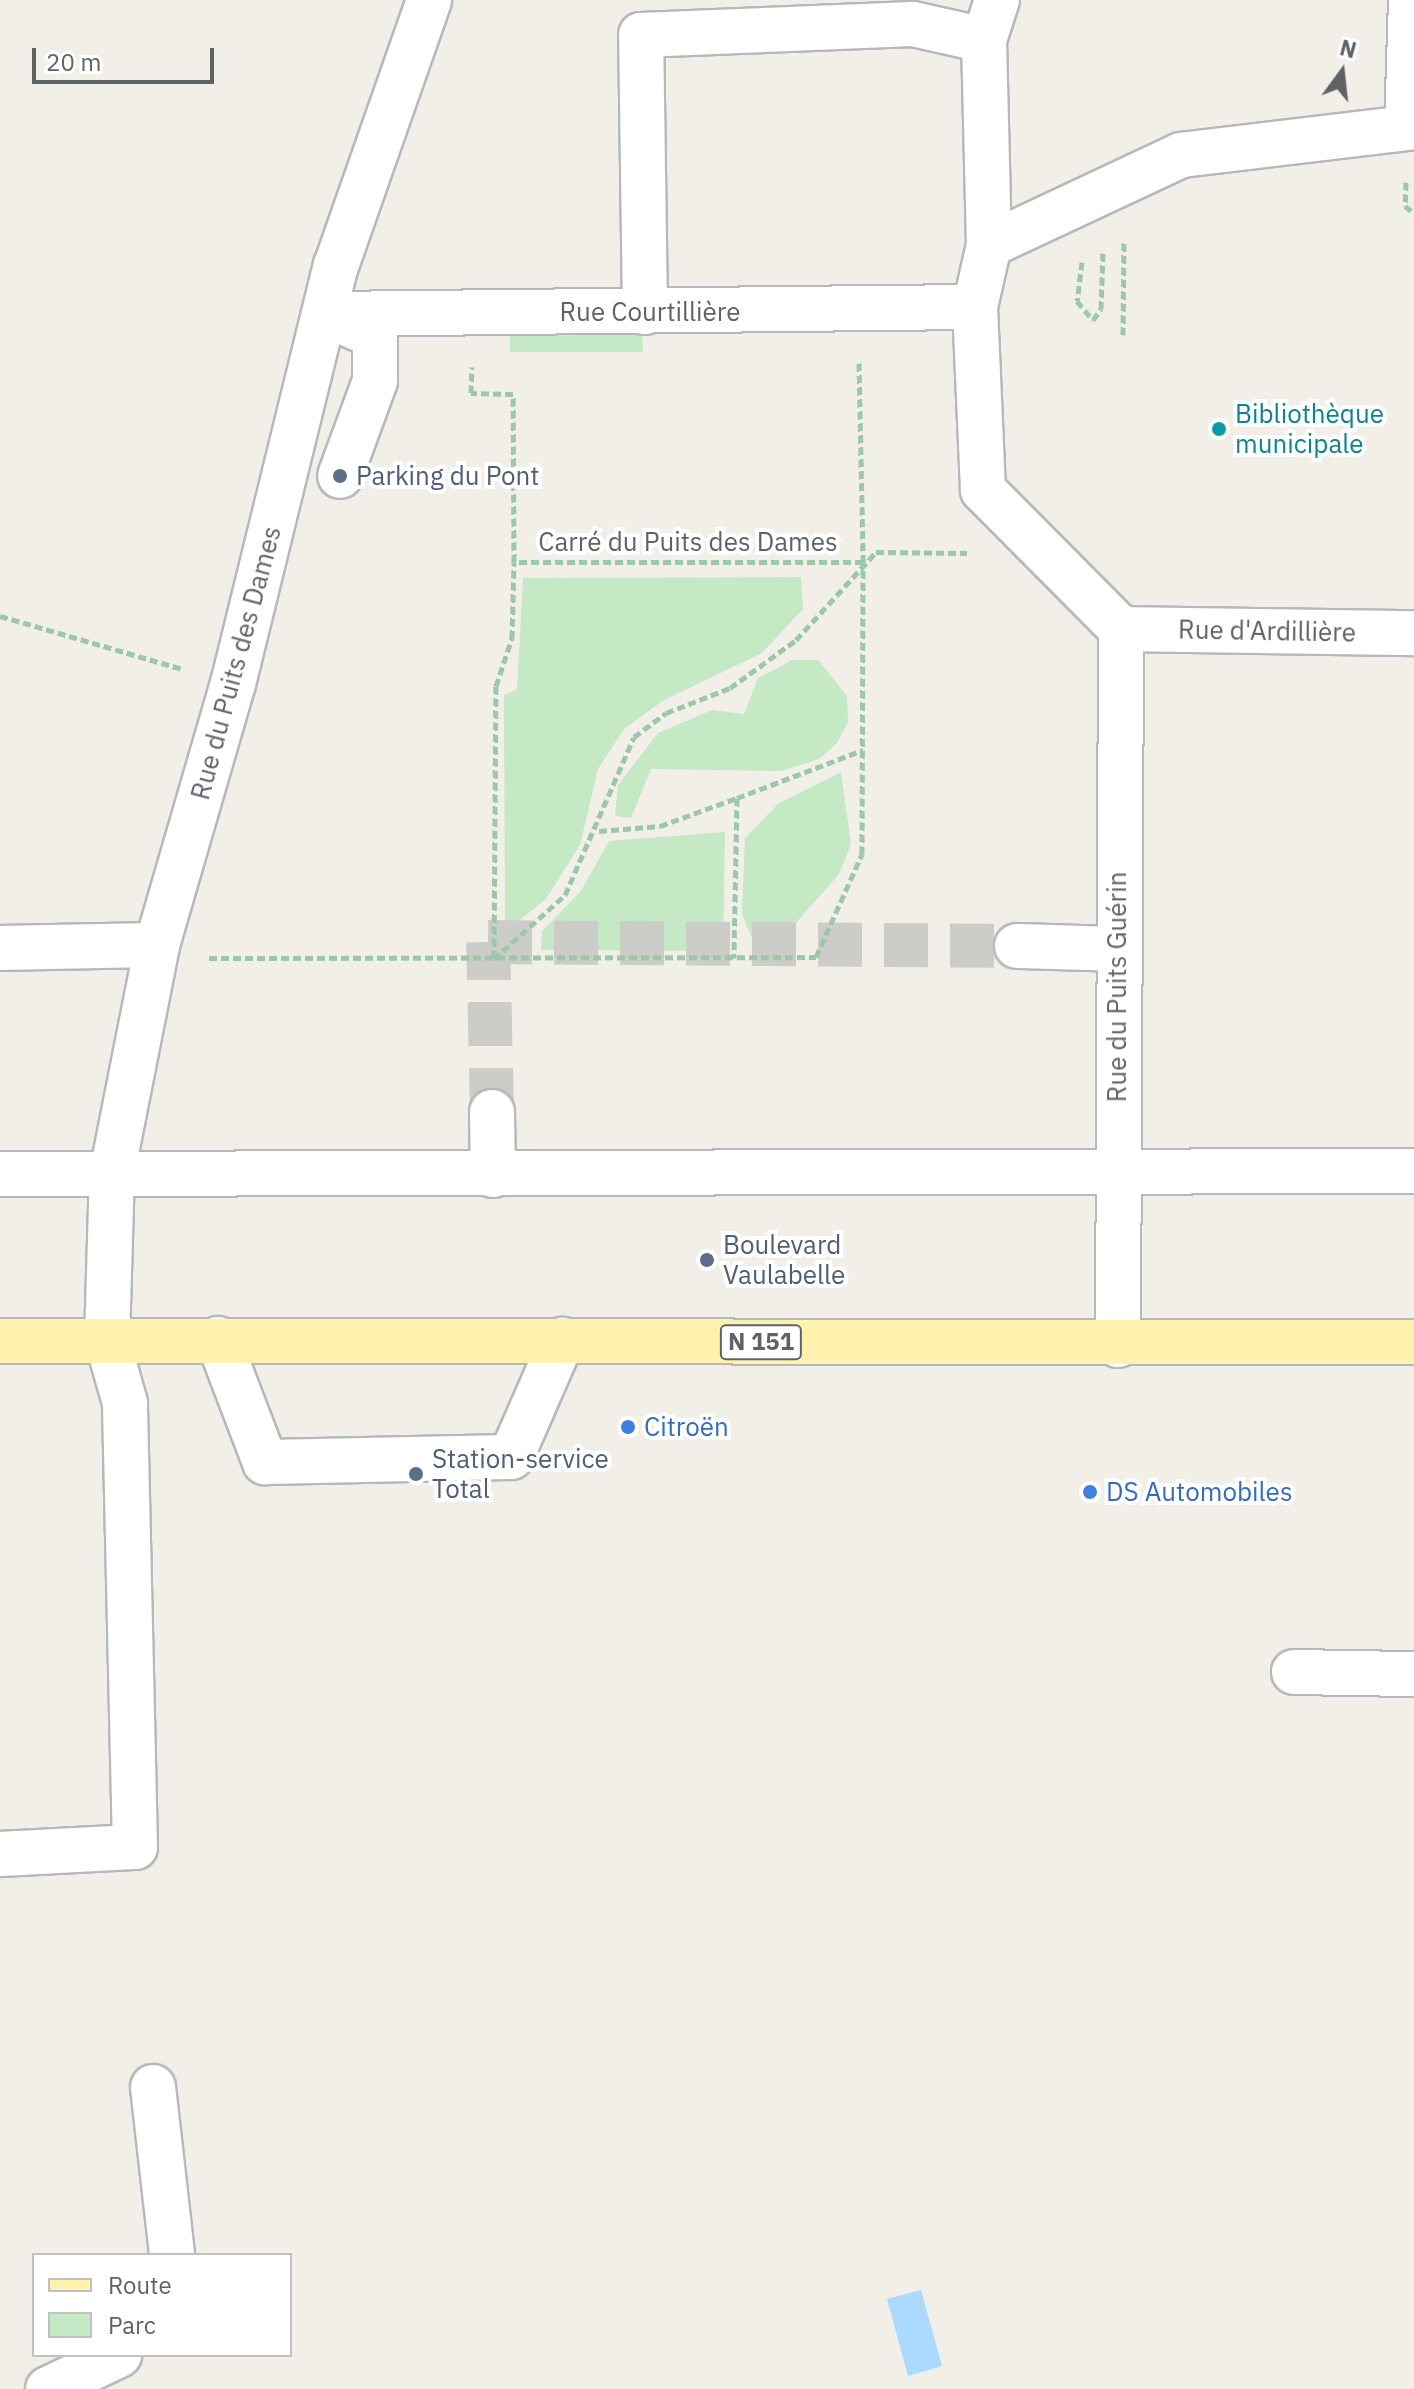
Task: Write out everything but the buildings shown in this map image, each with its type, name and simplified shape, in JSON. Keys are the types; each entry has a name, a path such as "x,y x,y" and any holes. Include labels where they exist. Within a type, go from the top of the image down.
{"main road":[{"name":"N 151","path":"0,1341 562,1340 1118,1345 1414,1342"}],"street":[{"name":"Rue du Puits des Dames","path":"0,1854 135,1847 125,1403 107,1340 112,1173 157,945 233,684 325,314 429,0"},
{"path":"989,245 1181,155 1407,128 1411,0"},
{"path":"645,312 646,17 913,24 990,20 989,245 975,307 983,490 1042,553 1121,629"},
{"name":"Rue Courtillière","path":"325,314 975,307"},
{"path":"325,314 375,336 375,381 340,476"},
{"name":"Rue d'Ardillière","path":"1121,629 1414,633"},
{"name":"Rue du Puits Guérin","path":"1118,1345 1117,949 1121,629"},
{"path":"0,948 157,945"},
{"path":"1017,946 1117,949"},
{"path":"492,1112 493,1175"},
{"path":"0,1174 1414,1171"},
{"path":"218,1339 265,1462 511,1457 562,1340"},
{"path":"1294,1672 1414,1674"},
{"path":"153,2087 172,2253"},
{"path":"48,2389 115,2357"}],"path":[{"path":"1090,198 1077,301 1093,320 1101,309 1103,246"},
{"path":"1118,235 1129,247 1123,335"},
{"path":"844,358 859,358 863,562"},
{"name":"Carré du Puits des Dames","path":"487,365 472,365 471,393 513,394 512,638 496,686 494,960"},
{"name":"Carré du Puits des Dames","path":"494,960 565,895 599,831 613,772 634,737 666,713 730,688 796,640 863,562 876,552 1042,553"},
{"name":"Carré du Puits des Dames","path":"514,562 863,562"},
{"name":"Carré du Puits des Dames","path":"215,960 816,957 862,854 863,562"},
{"path":"0,616 233,684"},
{"path":"599,831 660,826 863,750"},
{"path":"734,958 737,798"}],"green space":[{"path":"642,334 643,352 510,352 510,336"},
{"path":"801,577 803,609 762,653 664,700 624,729 598,769 580,845 546,899 505,932 504,695 517,689 523,578"},
{"path":"792,660 818,660 847,696 848,722 837,743 819,759 781,771 651,769 631,818 615,816 618,785 658,733 712,710 744,714 758,678"},
{"path":"841,772 851,844 839,874 795,924 751,936 742,914 745,838 779,803"},
{"path":"725,832 723,951 541,950 542,931 581,891 609,841"}],"water":[{"path":"921,2290 942,2366 908,2376 887,2299"}],"tunnel":[{"path":"492,1112 488,942 1017,946"}],"place":[{"name":"Bibliothèque municipale","path":"1219,429"},
{"name":"Parking du Pont","path":"340,476"},
{"name":"Boulevard Vaulabelle","path":"707,1260"},
{"name":"Citroën","path":"628,1427"},
{"name":"Station-service Total","path":"416,1474"},
{"name":"DS Automobiles","path":"1090,1492"}]}
